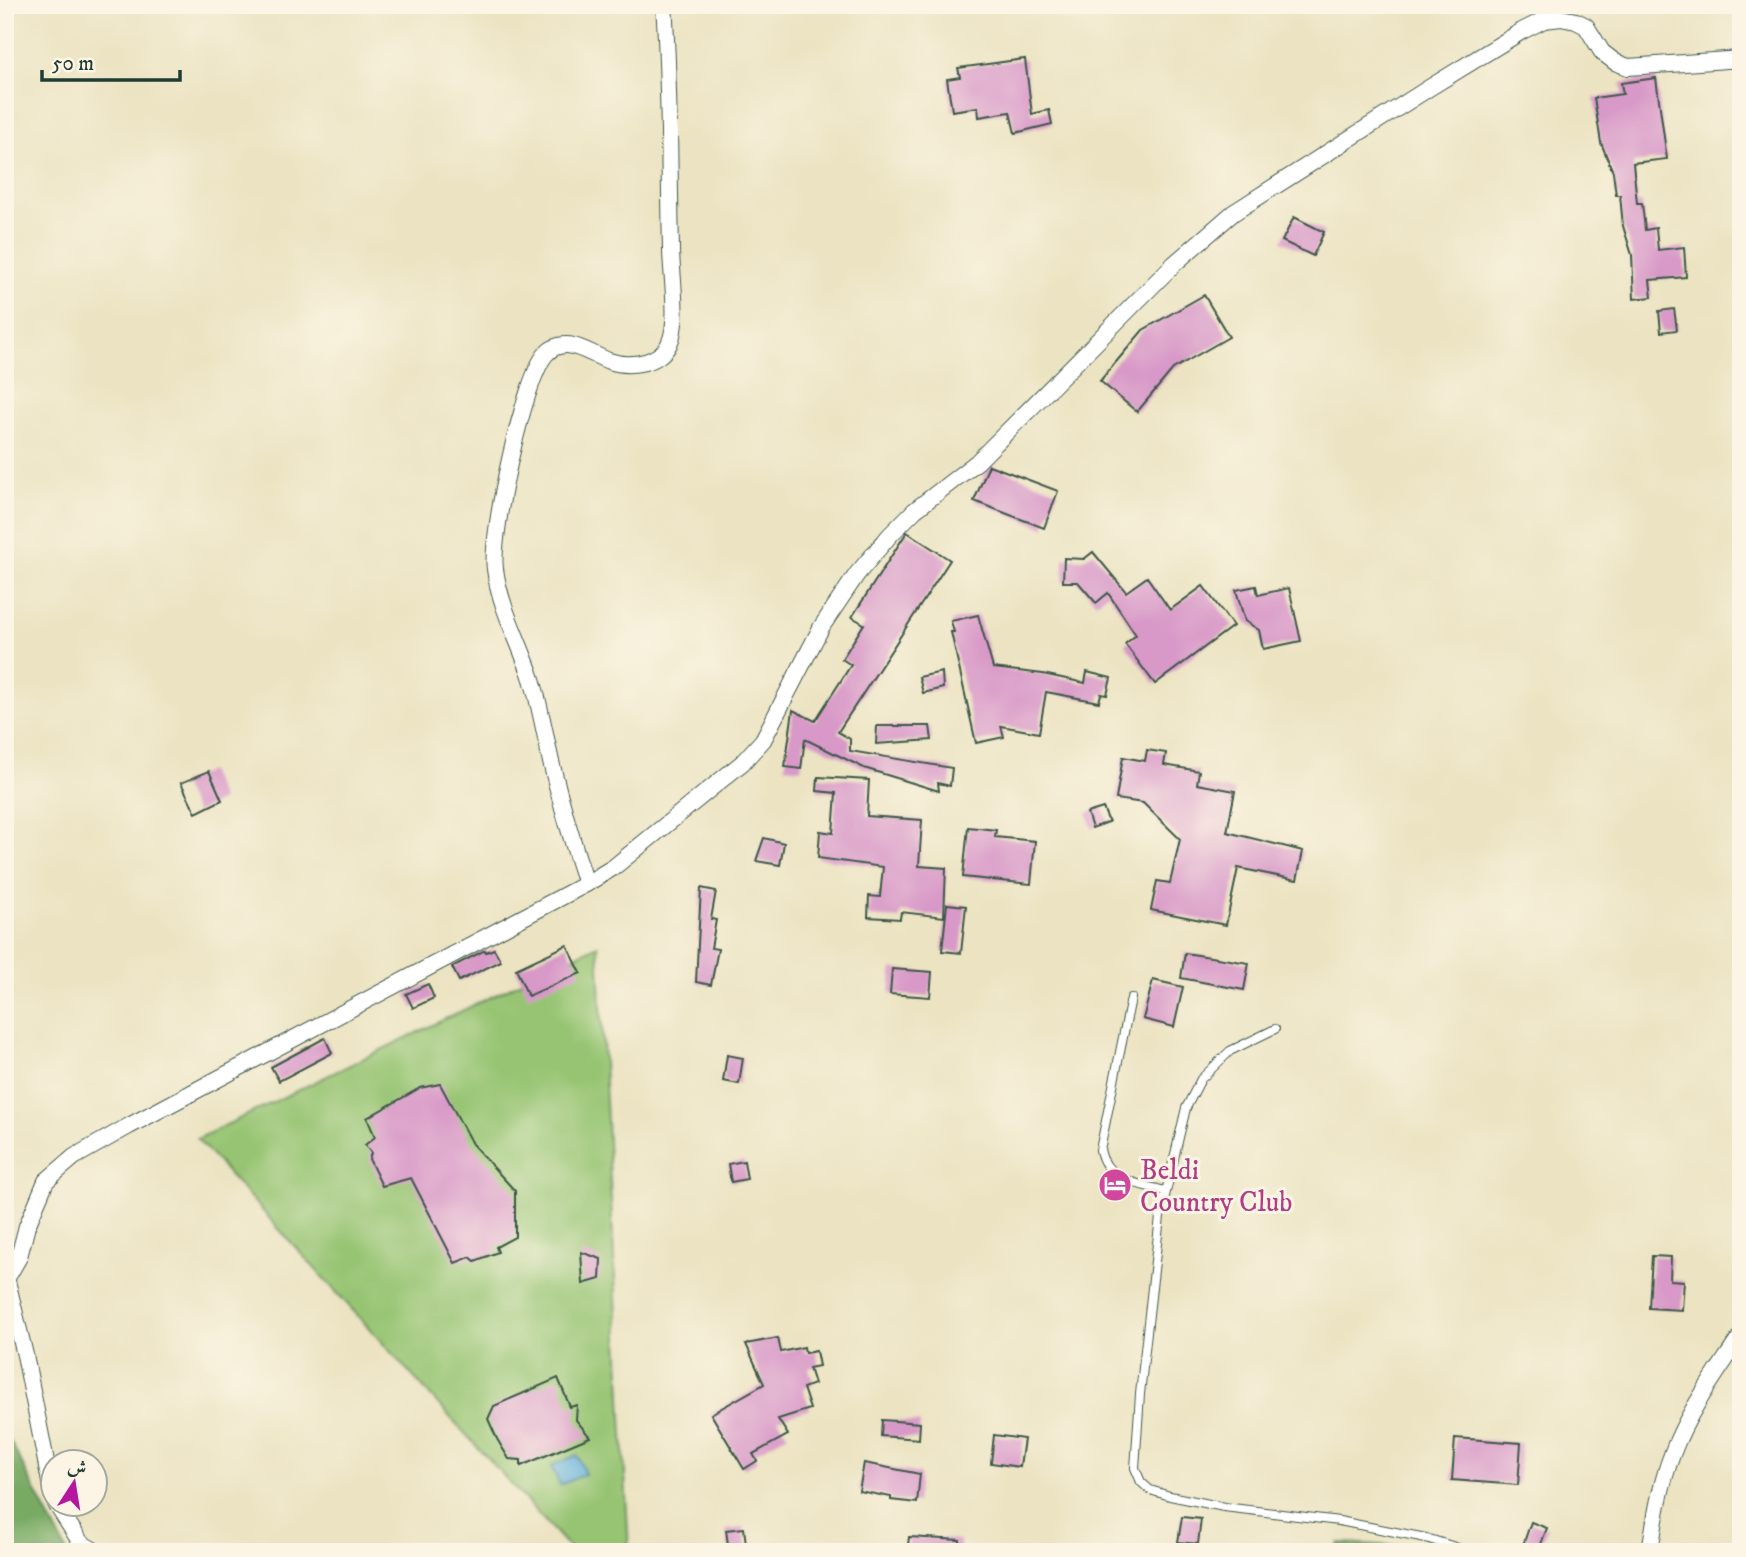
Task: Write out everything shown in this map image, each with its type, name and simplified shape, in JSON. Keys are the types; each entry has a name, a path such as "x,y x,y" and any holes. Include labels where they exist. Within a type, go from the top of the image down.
{"street":[{"path":"586,884 563,808 532,680 500,596 494,567 494,540 520,422 533,377 546,354 561,345 579,346 609,361 631,365 654,360 669,344 674,304 670,229 670,115 664,5"},
{"path":"43,1448 6,1278 19,1257 27,1226 46,1181 74,1157 586,884 614,867 742,763 763,740 822,626 857,574 890,535 915,510 977,462 1174,264 1233,213 1429,88 1544,20 1561,18 1586,26 1602,52 1615,62 1628,67 1741,59"},
{"path":"1650,1552 1657,1502 1673,1451 1697,1404 1741,1336"},
{"path":"65,1518 81,1543 97,1552"}],"lane":[{"path":"1131,998 1100,1150 1104,1163 1113,1174 1164,1191"},
{"path":"1275,1028 1230,1051 1201,1079 1186,1108 1164,1191 1140,1394 1135,1468 1142,1482 1150,1490 1170,1496 1224,1507 1339,1521 1426,1538 1471,1552"}],"green space":[{"path":"598,945 629,1552 573,1552 197,1139"},
{"path":"9,1439 38,1496 38,1518 50,1518 67,1552 5,1552 5,1440"},
{"path":"1339,1543 1402,1546 1424,1552 1336,1552"}],"water":[{"path":"577,1455 585,1474 560,1485 551,1466"}],"building":[{"path":"1025,59 1032,114 1049,110 1052,124 1015,133 1010,112 979,117 978,107 952,111 947,79 960,77 958,68"},
{"path":"1656,78 1667,159 1633,163 1637,203 1642,203 1645,230 1656,228 1658,250 1684,247 1686,277 1650,280 1652,297 1634,299 1632,255 1623,226 1620,195 1616,195 1613,172 1601,143 1594,98 1623,94 1621,83"},
{"path":"1294,217 1324,232 1313,256 1282,241"},
{"path":"1204,295 1229,337 1173,369 1137,412 1100,381 1143,330"},
{"path":"1674,309 1677,330 1661,332 1659,311"},
{"path":"989,465 1058,491 1044,528 974,501"},
{"path":"907,532 950,560 838,732 850,739 850,751 952,768 950,786 938,783 939,791 864,768 805,739 801,769 785,767 793,710 815,721 851,665 842,659 864,624 852,617"},
{"path":"1093,552 1126,592 1147,577 1170,610 1203,586 1233,626 1155,684 1125,644 1136,635 1108,593 1096,603 1078,582 1063,582 1064,558 1084,559"},
{"path":"1256,586 1258,595 1289,588 1301,641 1263,649 1259,630 1245,621 1236,590"},
{"path":"978,615 993,668 1043,674 1085,683 1087,672 1111,678 1107,695 1101,694 1099,702 1046,692 1039,733 1001,726 1004,737 976,743 951,632 954,632 951,621"},
{"path":"942,672 943,688 923,693 919,677"},
{"path":"877,726 930,726 932,740 876,744"},
{"path":"1147,750 1166,753 1164,765 1199,771 1197,784 1235,791 1227,832 1303,851 1297,880 1238,868 1226,925 1151,910 1157,881 1170,883 1180,839 1143,803 1116,799 1123,757 1145,761"},
{"path":"209,771 222,800 196,813 181,783"},
{"path":"818,777 869,780 867,816 922,820 919,866 946,868 944,917 901,912 900,919 868,917 869,896 880,897 883,867 818,858 820,831 833,833 836,793 817,791"},
{"path":"1103,808 1109,822 1092,828 1087,813"},
{"path":"968,827 996,830 995,837 1035,841 1031,884 963,877"},
{"path":"764,838 784,843 780,865 756,861"},
{"path":"701,888 716,891 711,919 716,920 711,948 718,949 711,985 696,982"},
{"path":"947,904 966,906 961,953 942,951"},
{"path":"567,945 581,973 528,996 516,969"},
{"path":"494,949 501,961 459,981 452,967 485,950"},
{"path":"1185,953 1249,963 1244,990 1181,978"},
{"path":"892,969 932,972 930,997 890,994"},
{"path":"1153,980 1183,987 1174,1027 1143,1019"},
{"path":"428,984 434,998 413,1008 406,994"},
{"path":"325,1038 332,1053 279,1081 271,1067"},
{"path":"727,1055 743,1058 739,1084 723,1081"},
{"path":"440,1084 472,1144 515,1191 515,1237 496,1247 498,1252 475,1261 470,1257 455,1263 411,1178 382,1186 369,1159 371,1153 365,1145 375,1137 367,1118 420,1088"},
{"path":"744,1161 747,1179 731,1182 728,1164"},
{"path":"581,1252 601,1259 600,1279 583,1284"},
{"path":"1652,1256 1671,1257 1670,1280 1684,1281 1682,1310 1649,1308"},
{"path":"778,1338 781,1352 804,1347 805,1353 816,1351 819,1366 809,1368 814,1384 803,1388 810,1409 778,1419 788,1435 753,1454 757,1461 744,1469 711,1414 764,1384 746,1344"},
{"path":"558,1378 570,1407 577,1405 576,1420 590,1437 521,1466 521,1460 509,1459 488,1419 494,1406"},
{"path":"882,1420 920,1423 919,1439 881,1436"},
{"path":"994,1435 1024,1439 1020,1467 991,1463"},
{"path":"1455,1438 1521,1443 1518,1485 1452,1480"},
{"path":"864,1463 920,1474 917,1503 891,1500 891,1497 859,1491"},
{"path":"1182,1517 1201,1519 1198,1544 1178,1542"},
{"path":"1531,1522 1547,1528 1538,1552 1522,1548"},
{"path":"744,1528 747,1552 729,1552 726,1530"},
{"path":"909,1537 960,1540 960,1552 907,1552"}],"place":[{"name":"Beldi Country Club","path":"1115,1185"}]}
